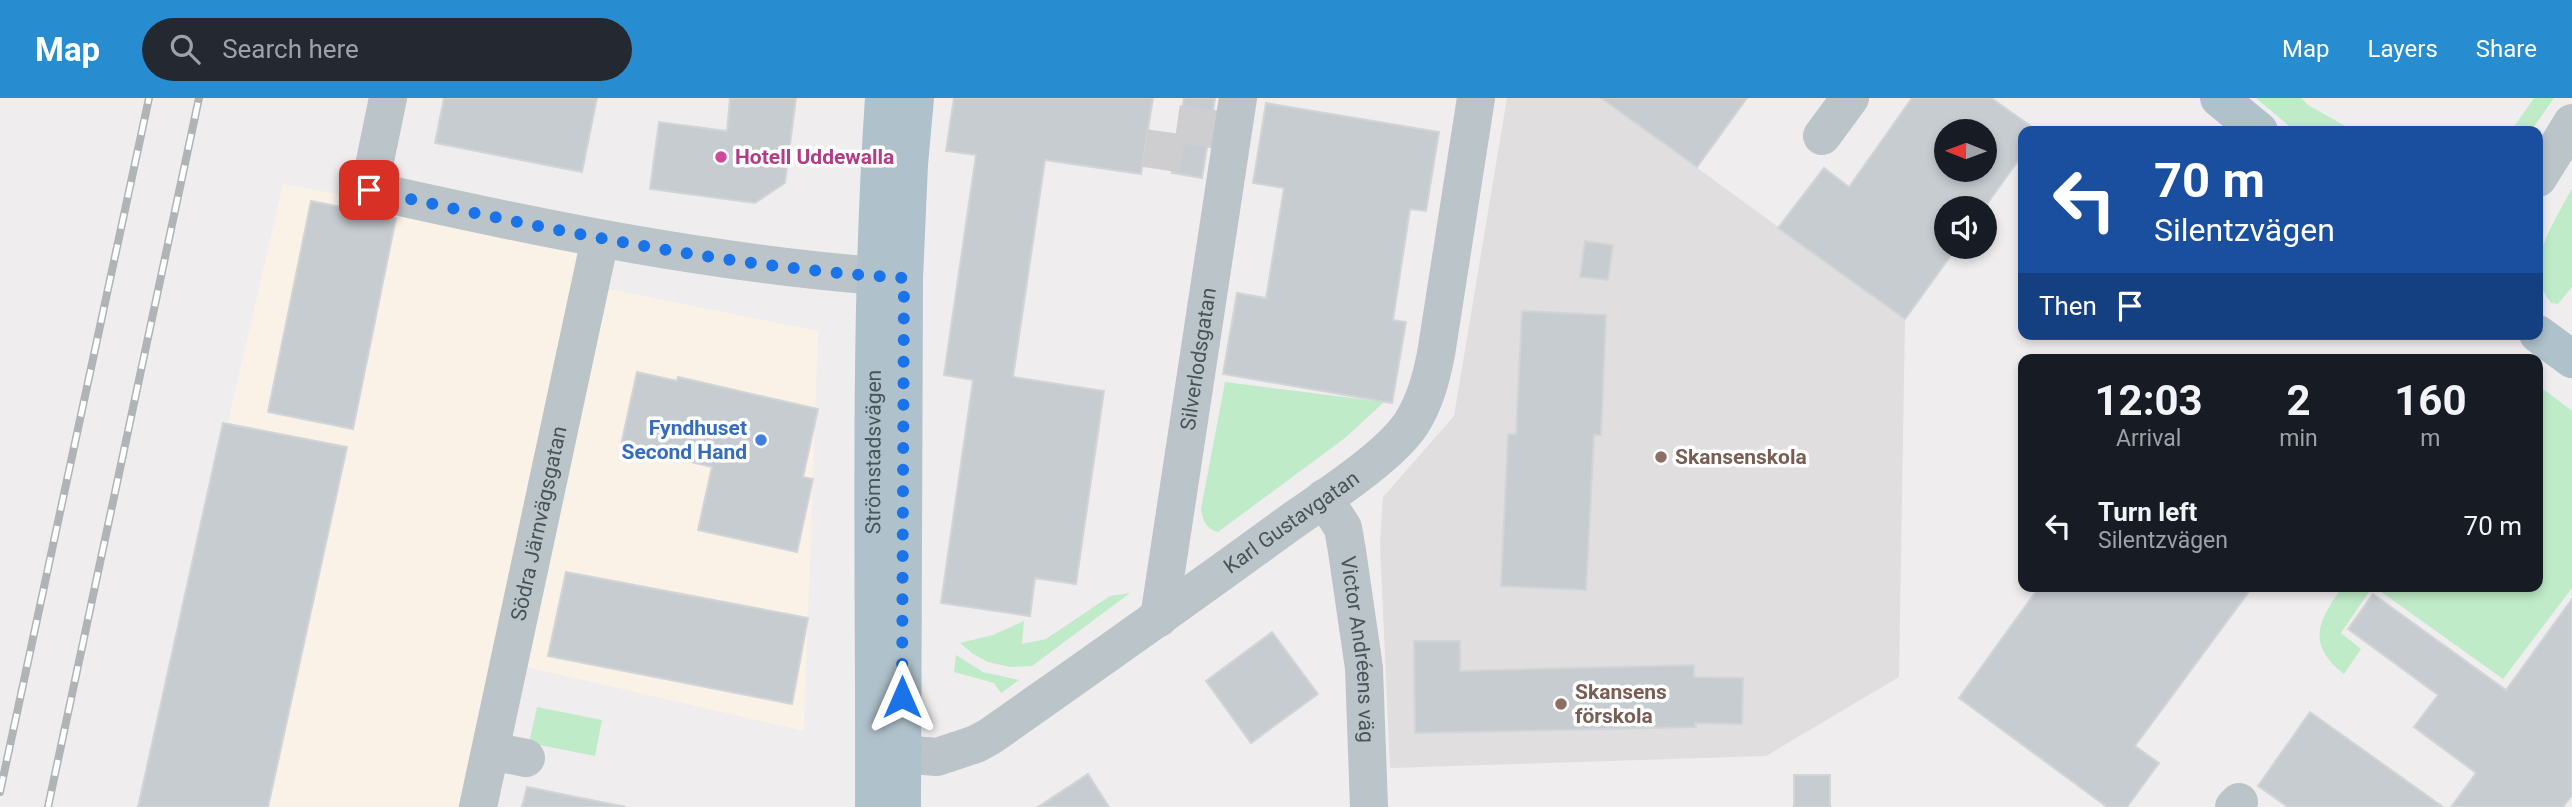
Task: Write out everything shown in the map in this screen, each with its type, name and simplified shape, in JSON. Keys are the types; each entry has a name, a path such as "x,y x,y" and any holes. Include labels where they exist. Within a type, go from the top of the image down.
{"main road":[{"name":"Strömstadsvägen","path":"874,807 888,752 890,277 879,163 884,98"},
{"name":"Strömstadsvägen","path":"890,277 915,98"},
{"path":"2219,98 2253,126"},
{"path":"2543,338 2572,359"},
{"name":"Strömstadsvägen","path":"888,752 902,807"}],"street":[{"path":"388,98 369,190 600,239 829,273 890,277"},
{"name":"Silverlodsgatan","path":"1159,618 1184,367 1204,231 1238,98"},
{"name":"Karl Gustavgatan","path":"888,752 937,757 976,744 1159,618 1324,498 1384,452 1410,425 1427,395 1437,354 1476,98"},
{"path":"1822,136 1850,98"},
{"path":"2543,170 2572,123"},
{"name":"Södra Järnvägsgatan","path":"478,807 508,755 600,239"},
{"name":"Victor Andréens väg","path":"1324,498 1343,528 1364,668 1368,807"}],"shaded area":[{"name":"Skansenskola","path":"1507,98 1601,98 1905,319 1899,677 1766,756 1390,768 1380,544 1383,497 1454,416"},
{"path":"283,184 592,245 472,807 139,807"},
{"path":"599,287 818,331 804,731 522,666"}],"green space":[{"path":"2256,98 2301,98 2308,105 2345,126 2289,126"},
{"path":"2534,98 2554,98 2534,126 2514,126"},
{"path":"2572,188 2572,287 2558,304 2551,303 2543,289 2543,249"},
{"path":"1225,382 1384,402 1345,438 1218,532 1206,524 1201,509"},
{"path":"2543,389 2572,411 2572,588 2503,679 2381,592 2543,592"},
{"path":"2339,592 2369,592 2341,633 2361,649 2344,674 2324,652 2320,641 2322,621"},
{"path":"1130,593 1032,666 1010,667 988,662 960,643 993,635 1024,621 1022,644 1046,639 1110,596"},
{"path":"956,655 983,672 1019,680 1001,693 994,683 954,672"},
{"path":"537,707 602,720 595,756 529,743"}],"building":[{"path":"444,98 597,98 582,172 435,143"},
{"name":"Hotell Uddewalla","path":"730,98 796,98 785,183 755,203 650,189 659,122 727,131"},
{"path":"954,98 1153,98 1141,174 1045,160 1013,377 1104,391 1076,584 1035,578 1030,616 941,603 973,380 944,375 976,155 946,151"},
{"path":"1184,98 1215,98 1202,178 1172,173"},
{"path":"1601,98 1747,98 1697,167"},
{"path":"1912,98 1991,98 2031,126 2018,126 2018,161 1993,196 1934,196 1934,259 1948,259 1905,319 1778,228 1824,168 1849,187"},
{"path":"1266,103 1439,132 1426,211 1410,209 1393,320 1406,322 1392,403 1223,374 1237,293 1266,298 1284,188 1253,183"},
{"path":"311,201 396,218 353,429 268,412"},
{"path":"1585,241 1613,245 1608,280 1580,277"},
{"path":"1522,311 1606,315 1601,435 1594,435 1586,590 1501,586 1508,434 1516,434"},
{"path":"637,372 677,381 678,377 818,409 803,477 813,479 797,552 698,530 712,467 621,445"},
{"path":"223,423 347,447 268,807 138,807"},
{"path":"566,572 808,618 792,704 548,656"},
{"path":"2036,592 2249,592 2135,746 2159,763 2127,807 2107,807 1959,698"},
{"path":"2373,594 2506,690 2572,599 2572,795 2563,807 2451,807 2476,773 2414,727 2438,695 2348,629"},
{"path":"1272,632 1318,694 1251,743 1206,681"},
{"path":"1414,641 1460,641 1460,671 1694,665 1694,677 1743,678 1742,724 1695,723 1696,727 1415,733"},
{"path":"2310,712 2443,807 2288,807 2258,786"},
{"path":"1088,774 1109,807 1038,807"},
{"path":"1794,775 1830,775 1830,807 1794,807"},
{"path":"527,787 626,807 522,807"}],"tunnel":[{"path":"1145,148 1192,155 1200,98"}],"railway":[{"path":"0,792 149,98"},
{"path":"48,807 199,98"}],"place":[{"name":"Hotell Uddewalla","path":"721,157"},
{"name":"Fyndhuset Second Hand","path":"761,440"},
{"name":"Skansenskola","path":"1661,457"},
{"name":"Skansens förskola","path":"1561,704"}],"route":[{"path":"369,190 630,244 829,273 904,278 902,697"}]}
